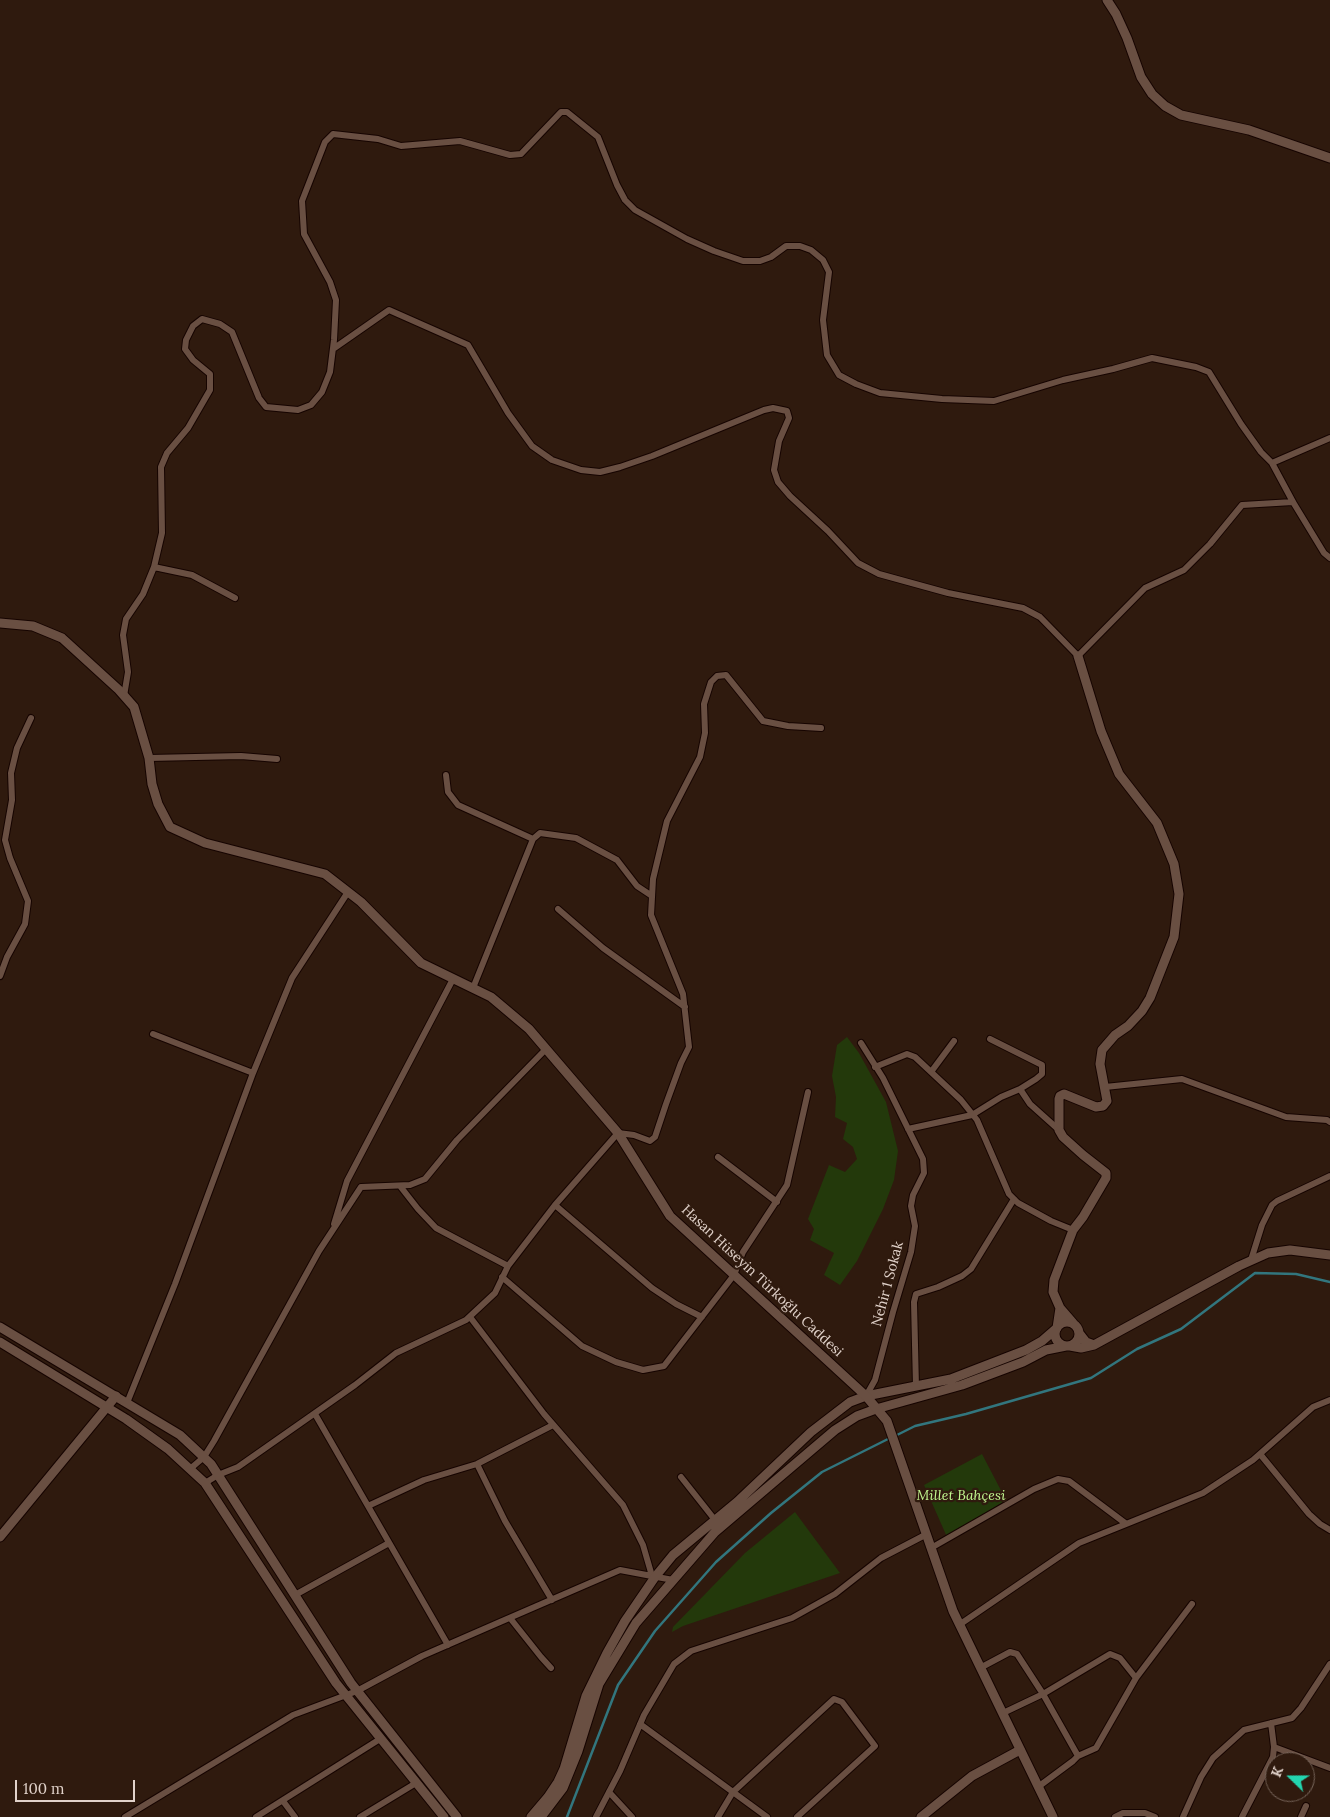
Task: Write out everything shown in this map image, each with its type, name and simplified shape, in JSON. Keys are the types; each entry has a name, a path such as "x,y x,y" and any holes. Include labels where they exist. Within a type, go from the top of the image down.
{"street":[{"path":"1107,0 1127,38 1141,77 1152,94 1164,106 1181,115 1249,130 1330,158"},
{"path":"124,696 128,672 123,635 126,619 143,594 154,567 162,533 161,467 167,453 188,428 210,390 210,374 193,360 185,350 186,340 193,326 202,319 220,324 232,332 259,398 266,407 298,410 311,405 322,392 330,372 336,300 330,282 304,234 302,201 324,142 333,134 378,139 401,146 460,141 510,154 521,154 560,112 567,112 598,137 616,185 625,200 635,210 687,239 743,261 760,261 771,257 786,246 800,246 811,250 822,260 829,272 823,320 827,355 839,375 880,393 942,399 994,401 1063,380 1152,358 1196,367 1209,372 1241,424 1272,464 1292,502 1324,553 1330,558"},
{"path":"333,350 389,310 468,345 508,412 532,446 552,460 582,470 600,472 620,467 652,456 764,410 773,408 787,411 790,418 779,441 774,470 778,482 858,563 879,574 948,593 1023,608 1040,617 1078,656 1100,732 1120,774 1157,822 1174,864 1179,894 1174,937 1150,998 1142,1012 1128,1026 1115,1035 1102,1050 1100,1064 1107,1101 1103,1106 1096,1107 1064,1094 1060,1096 1059,1130"},
{"path":"1272,464 1330,438"},
{"path":"1078,656 1145,588 1184,570 1210,544 1242,505 1292,502"},
{"path":"154,567 192,575 235,598"},
{"name":"Hasan Hüseyin Türkoğlu Caddesi","path":"0,623 33,626 62,638 134,707 149,758 152,784 158,804 170,827 205,843 325,874 361,902 421,963 491,997 529,1030 618,1133 670,1216 866,1396 887,1421 926,1534"},
{"path":"206,1483 218,1475 238,1467 315,1414 396,1353 470,1318 495,1293 508,1266 555,1205 618,1133 634,1135 650,1141 656,1137 681,1063 689,1047 684,994 651,915 653,879 667,821 700,757 705,733 704,704 710,682 717,676 726,675 764,720 788,726 821,728"},
{"path":"0,976 25,924 28,900 10,858 5,840 12,800 11,773 16,748 31,718"},
{"path":"149,758 241,756 277,759"},
{"path":"446,775 448,792 458,804 533,839"},
{"path":"473,988 533,839 540,833 576,838 617,860 637,886 652,896"},
{"path":"127,1403 175,1284 253,1073 292,978 348,892"},
{"path":"558,909 603,948 685,1007"},
{"path":"333,1230 347,1181 453,979"},
{"path":"153,1034 253,1073"},
{"path":"908,1129 972,1115 1036,1080 1042,1074 1042,1065 990,1039"},
{"path":"930,1072 954,1041"},
{"name":"Nehir 1 Sokak","path":"861,1043 876,1067 923,1159 924,1173 913,1195 911,1206 915,1226 911,1252 875,1380 866,1396"},
{"path":"190,1469 204,1457 214,1442 319,1251 362,1187 410,1186 425,1178 458,1140 546,1049"},
{"path":"876,1067 907,1054 915,1057 961,1100 977,1120 1009,1194 1014,1199 1051,1221 1073,1230"},
{"path":"1105,1087 1182,1079 1286,1117 1329,1120"},
{"path":"1020,1089 1030,1104 1059,1130 1069,1143 1106,1173 1106,1178 1073,1230 1054,1280 1053,1292 1060,1308 1078,1329 1079,1334 1086,1342 1094,1345"},
{"path":"502,1277 582,1346 616,1362 643,1370 664,1366 734,1275 743,1252 788,1185 808,1092"},
{"path":"718,1157 777,1202"},
{"path":"1251,1260 1262,1225 1272,1205 1330,1176"},
{"path":"400,1186 436,1228 508,1266"},
{"path":"916,1387 914,1302 916,1294 938,1287 962,1276 972,1269 1014,1199"},
{"path":"555,1205 652,1288 676,1304 702,1317"},
{"path":"1060,1308 1055,1331 1056,1339 1062,1345 1081,1348 1094,1345 1251,1260 1268,1253 1290,1250 1330,1255"},
{"path":"470,1318 553,1425 623,1505 643,1545 653,1576"},
{"path":"531,1817 548,1798 564,1769 593,1679 625,1621 653,1576 673,1555 737,1502 811,1432 850,1402 866,1396 951,1379 1026,1350 1042,1341 1062,1323 1073,1323"},
{"path":"0,1327 180,1435 211,1464 357,1691 458,1817"},
{"path":"541,1817 563,1788 578,1751 599,1684 636,1623 715,1532 834,1430 857,1416 962,1385 1023,1362 1046,1350 1068,1346 1077,1341 1079,1334"},
{"path":"0,1342 126,1419 168,1449 206,1483 277,1595 345,1695 444,1817"},
{"path":"0,1537 116,1396"},
{"path":"960,1624 1078,1543 1202,1493 1260,1454 1313,1407 1330,1400"},
{"path":"315,1414 448,1645"},
{"path":"368,1506 424,1480 477,1464 553,1425"},
{"path":"1260,1454 1309,1514 1330,1530"},
{"path":"477,1464 504,1520 552,1600"},
{"path":"681,1477 715,1520"},
{"path":"931,1548 1034,1489 1058,1479 1068,1481 1126,1523"},
{"path":"596,1817 620,1771 640,1724 674,1664 691,1652 792,1618 835,1594 881,1558 926,1534 953,1611 1053,1817"},
{"path":"295,1596 389,1543"},
{"path":"126,1817 293,1715 357,1691 422,1656 620,1570 672,1580"},
{"path":"1038,1786 1078,1756 1096,1748 1136,1678 1192,1604"},
{"path":"510,1618 551,1668"},
{"path":"980,1668 1010,1652 1017,1654 1044,1694 1078,1756"},
{"path":"1003,1713 1044,1694 1110,1654 1120,1658 1136,1678"},
{"path":"1183,1817 1201,1777 1214,1758 1244,1730 1292,1718 1301,1708 1330,1664"},
{"path":"718,1817 733,1792 834,1699 842,1702 875,1746 797,1817"},
{"path":"1242,1817 1273,1757 1274,1747 1271,1723"},
{"path":"640,1724 767,1817"},
{"path":"256,1817 380,1739"},
{"path":"1274,1747 1330,1768"},
{"path":"921,1817 972,1776 1020,1750"},
{"path":"360,1817 416,1783"},
{"path":"609,1792 632,1817"},
{"path":"283,1801 295,1817"},
{"path":"1301,1817 1306,1806"},
{"path":"1115,1817 1123,1813 1145,1813 1155,1817"}],"green space":[{"path":"847,1037 859,1053 886,1102 898,1151 894,1180 883,1209 857,1261 840,1285 824,1275 834,1253 810,1240 814,1229 808,1219 829,1165 845,1172 857,1159 853,1147 843,1139 847,1123 835,1117 836,1097 832,1076 837,1045"},
{"name":"Millet Bahçesi","path":"982,1454 1006,1500 947,1537 924,1485"},
{"path":"795,1512 840,1573 683,1626 672,1632 673,1627 745,1553"}],"waterway":[{"path":"895,1436 915,1426 966,1414 1091,1378 1137,1349 1181,1329 1255,1273 1296,1274 1330,1282"},
{"path":"567,1817 618,1685 655,1631 716,1562 771,1513 822,1472 890,1438"}]}
